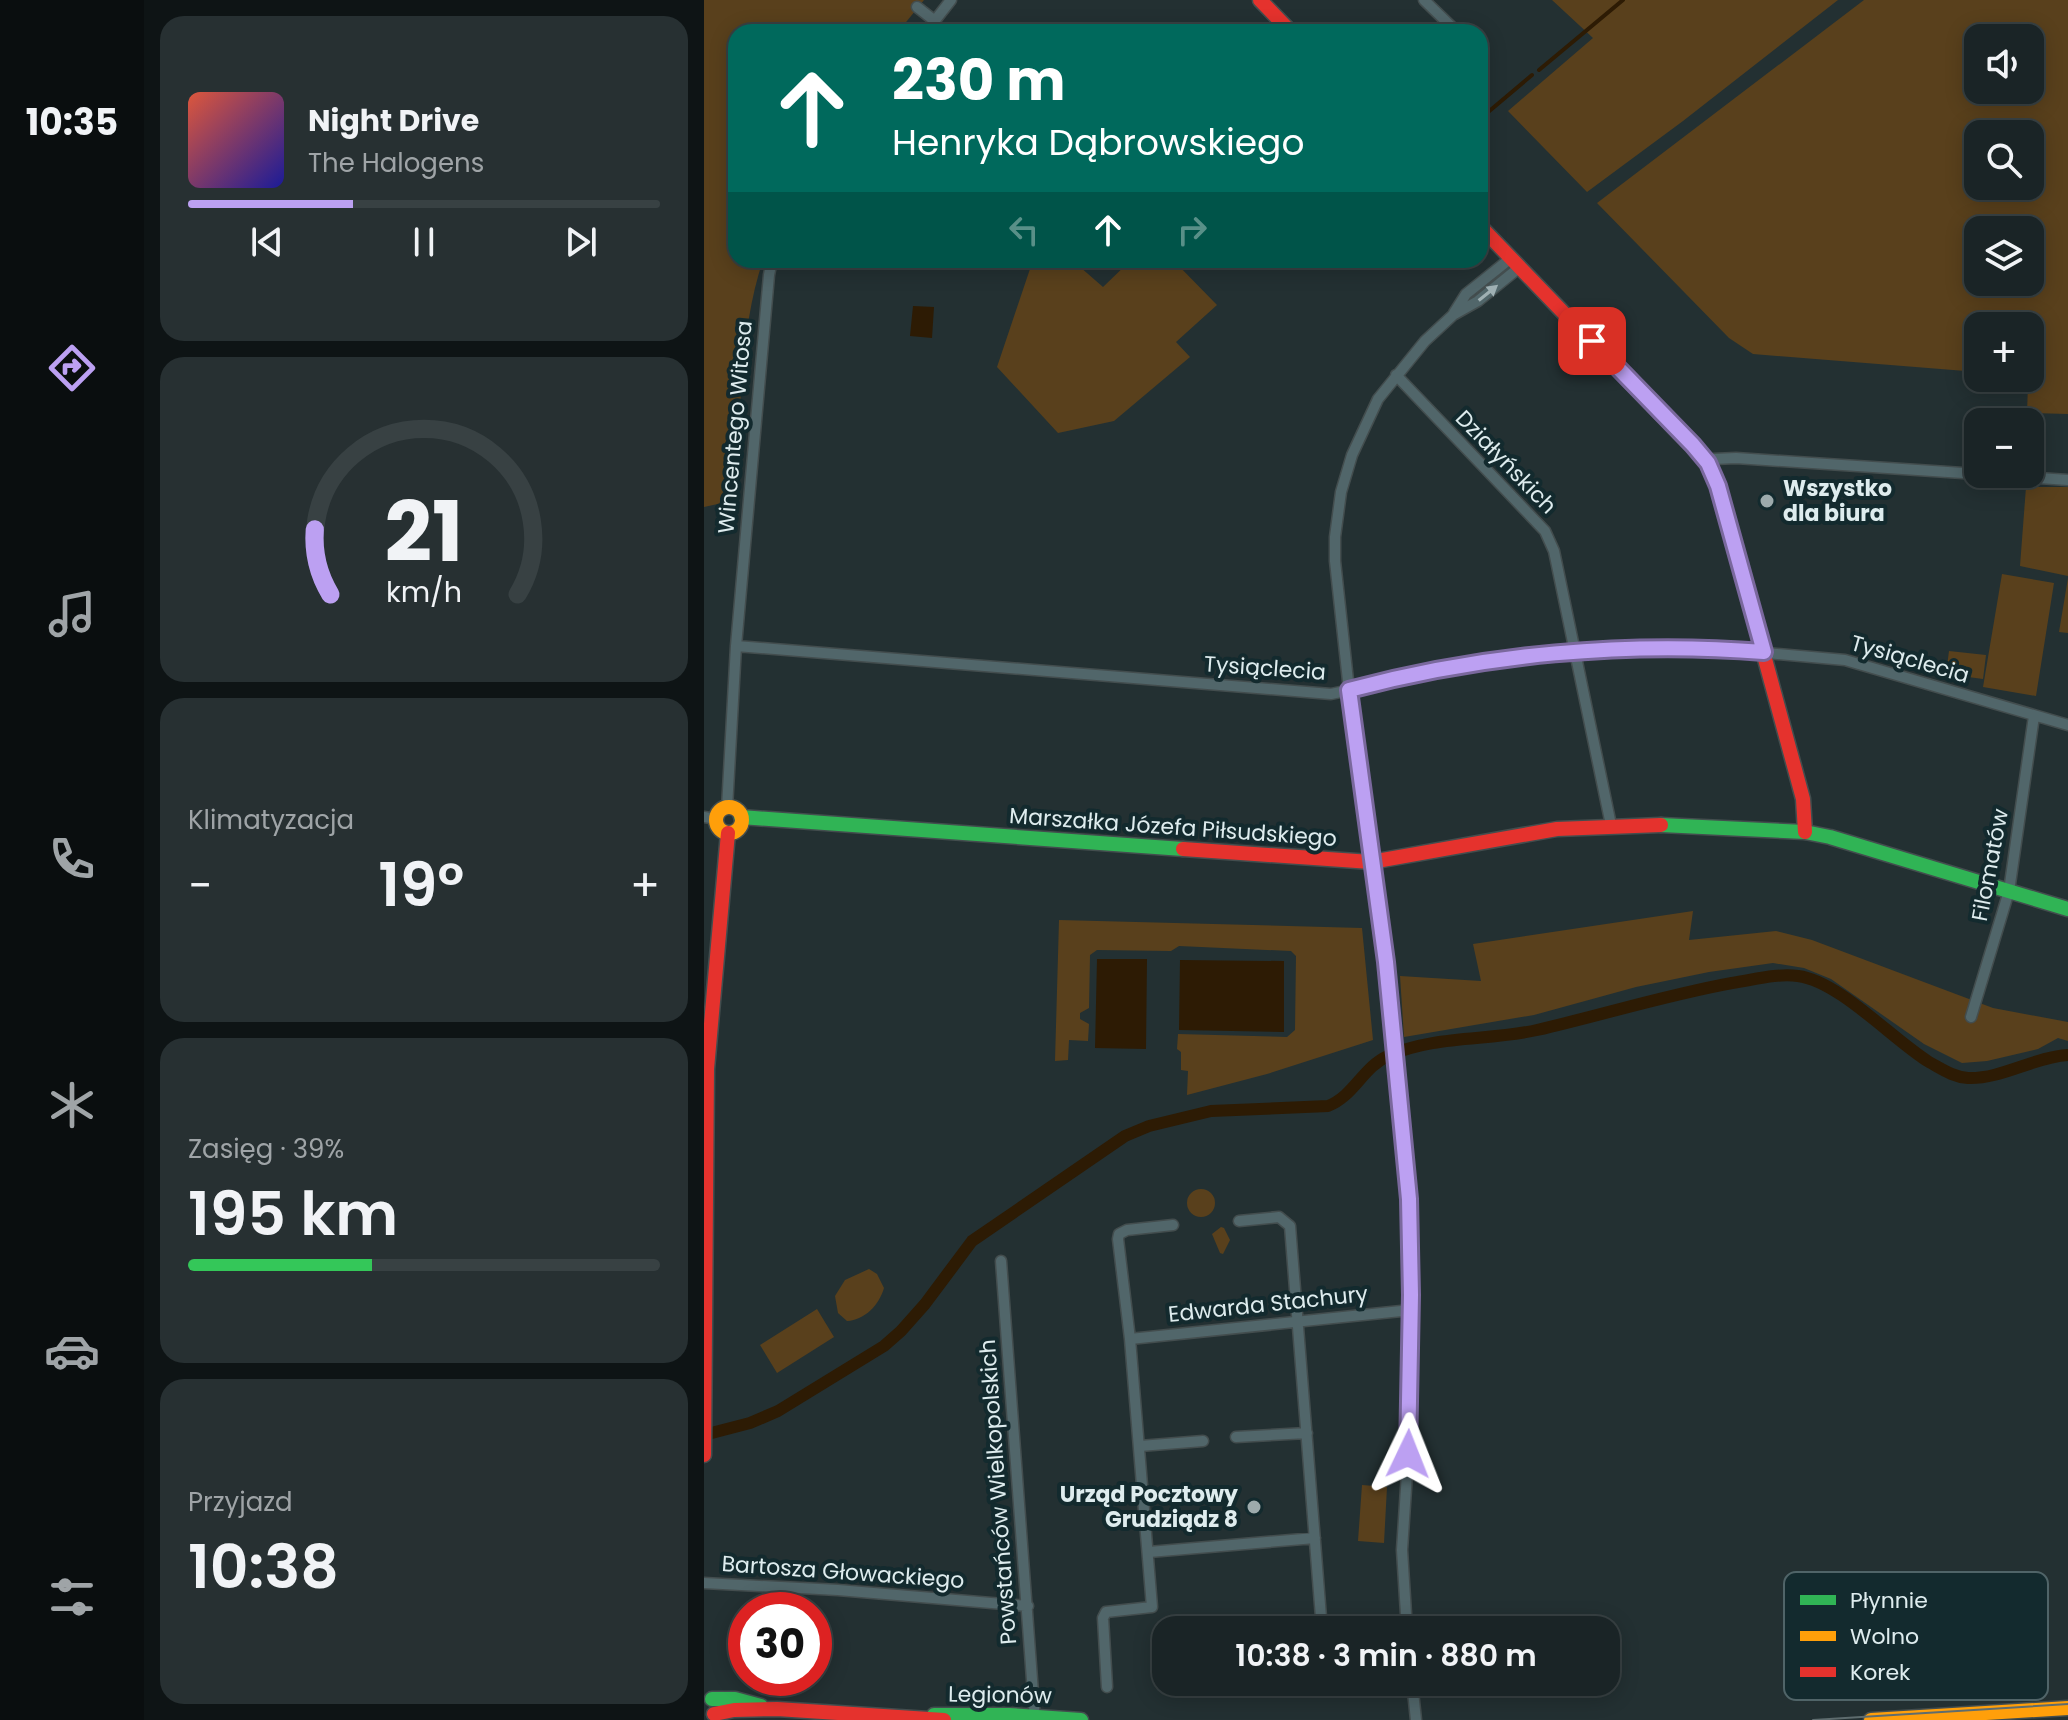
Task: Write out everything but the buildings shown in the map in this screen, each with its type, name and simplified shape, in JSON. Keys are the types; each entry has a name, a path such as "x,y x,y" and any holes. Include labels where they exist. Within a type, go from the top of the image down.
{"main road":[{"path":"1260,0 1283,24"},
{"path":"1488,234 1708,463 1718,486 1803,799 1805,832"},
{"path":"737,811 741,817 738,828 728,833 719,828 716,815 737,811"},
{"name":"Marszałka Józefa Piłsudskiego","path":"741,817 1371,862 1543,831 1611,825 1697,825 1805,832 2068,909"},
{"path":"704,1455 708,1018 728,833"},
{"name":"Legionów","path":"710,1706 735,1699 777,1709 944,1720"},
{"path":"1871,1720 2068,1708"},
{"name":"Legionów","path":"918,1718 1081,1720"}],"street":[{"path":"933,24 951,0"},
{"path":"1424,0 1449,24"},
{"path":"917,7 935,21"},
{"path":"1406,1616 1402,1550 1410,1427 1409,1199 1386,962 1349,690 1335,537 1341,492 1363,428 1378,399 1425,341 1453,315 1478,301 1516,262"},
{"name":"Wincentego Witosa","path":"716,815 736,646 770,268"},
{"name":"Działyńskich","path":"1396,375 1545,531 1554,551 1611,825"},
{"path":"1708,463 1714,459 1736,458 1964,473"},
{"path":"2044,478 2068,480"},
{"name":"Tysiąclecia","path":"736,646 1331,694 1439,671 1575,651 1662,648 1764,652 1845,660 2068,725"},
{"name":"Filomatów","path":"1971,1017 2009,891 2034,716"},
{"path":"1239,1221 1279,1217 1290,1226 1321,1616"},
{"path":"1107,1687 1103,1618 1106,1612 1152,1607 1119,1234 1127,1230 1173,1225"},
{"name":"Powstańców Wielkopolskich","path":"1001,1261 1035,1718"},
{"name":"Edwarda Stachury","path":"1130,1339 1411,1310"},
{"path":"1236,1437 1307,1433"},
{"path":"1140,1446 1203,1441"},
{"path":"1149,1552 1315,1538"},
{"name":"Bartosza Głowackiego","path":"704,1583 838,1590 1028,1606"},
{"path":"1413,1696 1416,1720"}],"shaded area":[{"path":"704,0 924,0 904,24 728,24 728,268 761,268 745,348 736,500 704,507"},
{"path":"1552,0 1838,0 1587,192 1508,111 1593,38"},
{"path":"1864,0 2068,0 2068,414 2044,413 2044,408 2027,408 2028,392 2044,392 2044,312 1964,312 1964,371 1753,354 1729,338 1597,203"},
{"path":"1030,268 1081,268 1103,287 1123,268 1181,268 1217,305 1176,342 1190,357 1114,421 1058,433 997,367"},
{"path":"913,306 934,307 932,338 910,336"},
{"path":"2068,487 2068,576 2020,566 2026,488"},
{"path":"2002,574 2054,583 2036,696 1983,687"},
{"path":"2068,578 2068,633 2059,632"},
{"path":"1949,651 1986,655 1983,679 1946,674"},
{"path":"1693,911 1689,940 1776,931 1812,940 1993,1008 2068,1022 2068,1041 2058,1038 2038,1049 1987,1061 1962,1063 1924,1044 1831,979 1804,968 1773,963 1636,987 1534,1015 1404,1037 1400,976 1481,981 1473,944"},
{"path":"1059,920 1362,928 1373,1040 1267,1074 1187,1095 1188,1071 1181,1070 1178,1034 1287,1037 1295,1030 1296,956 1291,951 1179,946 1171,951 1097,950 1090,955 1089,1008 1080,1013 1080,1019 1089,1024 1088,1041 1069,1040 1068,1060 1055,1061"},
{"path":"1097,959 1147,959 1146,1049 1095,1048"},
{"path":"1180,960 1284,961 1284,1032 1179,1030"},
{"path":"1201,1189 1211,1193 1215,1203 1211,1213 1201,1217 1191,1213 1187,1203 1191,1193"},
{"path":"1221,1227 1230,1240 1223,1254 1212,1234"},
{"path":"869,1269 877,1274 884,1288 882,1294 865,1315 847,1321 838,1313 835,1296 845,1280"},
{"path":"817,1309 834,1337 777,1373 760,1345"},
{"path":"1362,1485 1387,1487 1384,1543 1358,1541"}],"waterway":[{"path":"1539,70 1623,0"},
{"path":"1488,112 1532,75"},
{"path":"704,1435 750,1423 778,1411 884,1346 925,1304 972,1241 1125,1136 1149,1126 1211,1111 1328,1106 1345,1096 1379,1061 1406,1049 1443,1041 1537,1030 1707,988 1790,975 1814,980 1831,988 1914,1052 1957,1076 1993,1075 2068,1055"}],"tram line":[{"path":"1813,1720 2068,1704"}],"traffic: fast":[{"path":"741,817 1183,849"},
{"path":"1661,825 1805,832 1830,837 2068,909"},
{"path":"712,1699 735,1699 761,1706"},
{"path":"934,1715 1009,1715 1081,1720"}],"traffic: slow":[{"path":"729,807 738,811 742,820 738,829 729,833 720,829 716,820 720,811 729,807"},
{"path":"1871,1720 2068,1708"}],"traffic: jam":[{"path":"1260,0 1283,24"},
{"path":"1488,234 1708,463 1718,486 1803,799 1805,832"},
{"path":"1183,849 1371,862 1557,829 1661,825"},
{"path":"704,1455 707,1069 728,833"},
{"path":"714,1714 734,1710 777,1709 944,1720"}],"place":[{"name":"Wszystko dla biura","path":"1767,501"},
{"name":"Urząd Pocztowy Grudziądz 8","path":"1254,1507"}],"route":[{"path":"1408,1454 1409,1199 1386,962 1349,690 1439,671 1575,651 1704,648 1764,652 1718,486 1708,463 1592,341"}]}
